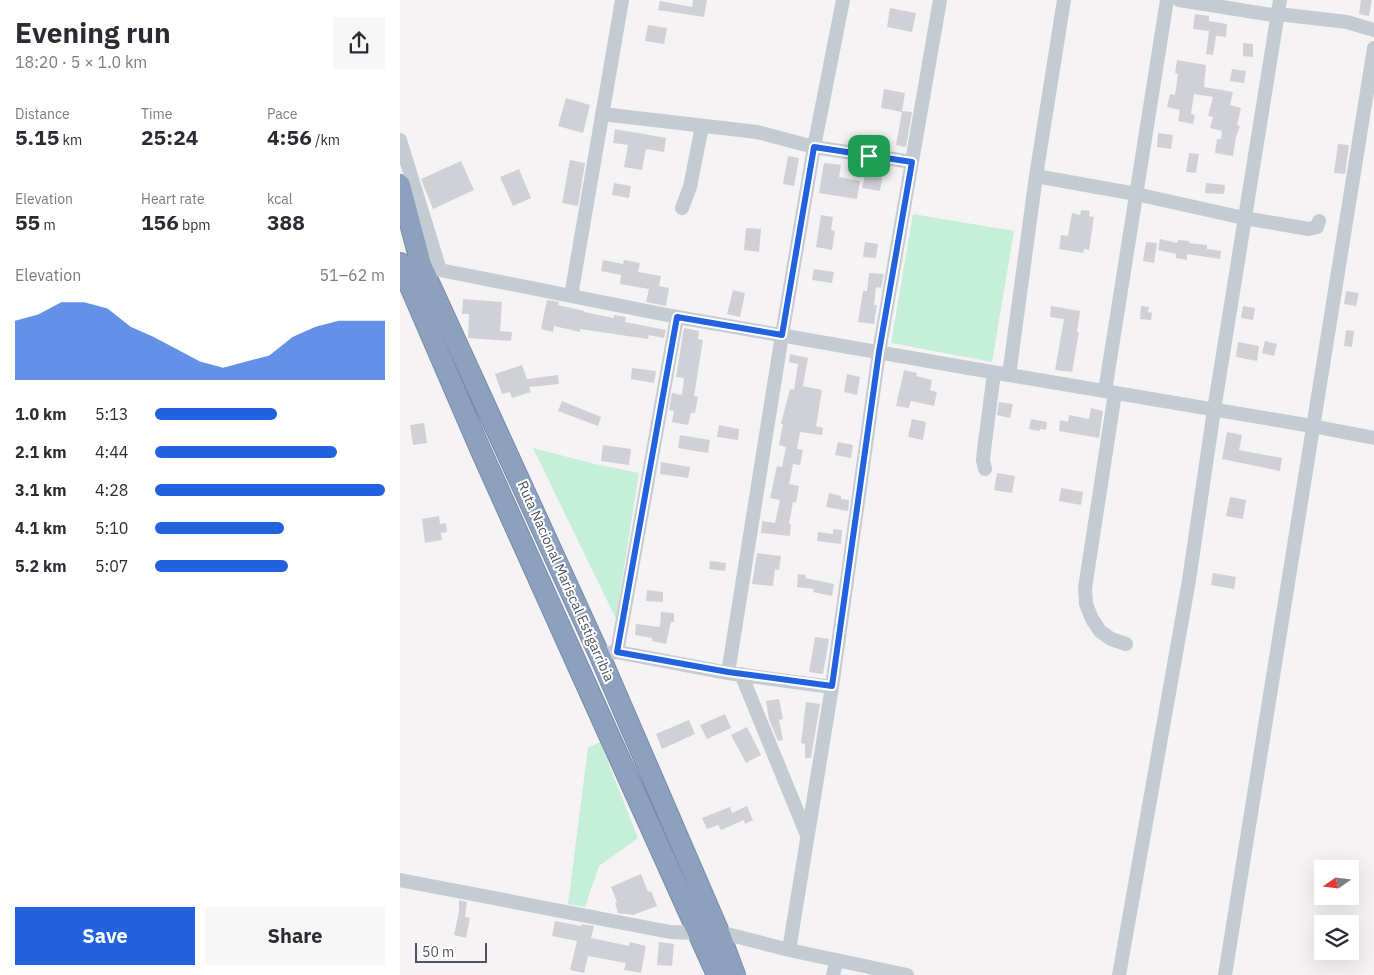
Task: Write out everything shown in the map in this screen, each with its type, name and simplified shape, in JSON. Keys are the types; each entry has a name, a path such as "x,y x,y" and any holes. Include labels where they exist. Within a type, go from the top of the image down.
{"highway":[{"name":"Ruta Nacional Mariscal Estigarribia","path":"400,185 431,268 608,653 720,932 735,975"},
{"name":"Ruta Nacional Mariscal Estigarribia","path":"400,263 481,451 716,975"}],"street":[{"path":"571,296 622,0"},
{"path":"808,836 734,673 782,335 814,147 843,0"},
{"path":"790,950 832,686 879,352 940,0"},
{"path":"1009,376 1036,176 1064,0"},
{"path":"1126,644 1111,639 1100,631 1092,619 1086,604 1085,588 1136,194 1167,0"},
{"path":"1179,0 1279,10 1347,22 1374,30"},
{"path":"1119,975 1189,580 1244,218 1279,10"},
{"path":"1225,975 1374,48"},
{"path":"602,114 757,132 814,147 912,162"},
{"path":"682,208 690,187 702,126"},
{"path":"400,140 431,268 677,317 1374,438"},
{"path":"1036,176 1136,194 1244,218 1309,229 1317,227 1319,221"},
{"path":"677,317 608,653 832,686"},
{"path":"985,469 983,460 994,373"},
{"path":"400,880 670,932 698,933"},
{"path":"720,932 790,950 907,975"},
{"path":"833,975 837,960"}],"green space":[{"path":"913,214 1014,231 992,362 891,343"},
{"path":"533,448 639,473 616,619"},
{"path":"600,742 638,838 599,866 585,907 568,904 588,748"}],"building":[{"path":"693,0 707,0 704,17 658,10 660,1 692,7"},
{"path":"1361,0 1372,0 1369,16 1359,14"},
{"path":"890,8 916,13 912,32 887,27"},
{"path":"1195,14 1209,16 1209,21 1227,24 1226,37 1216,36 1213,55 1206,54 1209,31 1193,29"},
{"path":"648,25 667,28 664,44 645,41"},
{"path":"1243,43 1253,44 1253,57 1243,56"},
{"path":"1177,60 1206,65 1204,87 1233,92 1230,105 1241,108 1237,125 1240,126 1233,156 1215,153 1217,139 1221,139 1222,131 1210,128 1213,117 1208,116 1213,97 1194,94 1191,114 1195,115 1193,124 1178,121 1180,110 1167,107 1170,94 1175,95 1178,74 1175,73"},
{"path":"1232,69 1246,71 1244,83 1230,81"},
{"path":"884,89 905,93 902,111 912,112 906,147 896,145 902,112 881,108"},
{"path":"566,98 590,105 583,133 558,126"},
{"path":"615,129 666,138 664,152 646,149 642,170 624,167 628,145 613,143"},
{"path":"1158,133 1173,135 1171,149 1157,147"},
{"path":"1338,144 1349,145 1345,174 1334,173"},
{"path":"1189,153 1199,154 1196,173 1186,172"},
{"path":"788,156 799,158 794,186 783,184"},
{"path":"570,160 585,163 578,206 562,203"},
{"path":"461,161 474,190 433,209 421,179"},
{"path":"824,163 841,165 839,177 860,181 857,199 819,193"},
{"path":"519,169 531,198 513,206 500,177"},
{"path":"865,175 882,178 880,191 862,188"},
{"path":"614,183 631,186 629,198 612,195"},
{"path":"1206,183 1225,185 1224,194 1205,193"},
{"path":"1081,210 1090,211 1089,216 1094,217 1089,250 1084,249 1083,253 1059,249 1061,235 1068,236 1072,213 1080,215"},
{"path":"821,215 833,217 831,230 835,231 832,250 816,247"},
{"path":"746,228 761,229 759,252 744,250"},
{"path":"1160,239 1177,243 1178,240 1207,245 1207,249 1221,251 1220,259 1187,254 1187,260 1176,258 1176,254 1158,250"},
{"path":"865,242 878,244 876,258 863,257"},
{"path":"1146,242 1157,243 1154,263 1143,261"},
{"path":"603,260 623,264 624,260 640,263 638,272 661,276 659,286 669,288 666,306 646,302 649,289 620,284 621,275 601,271"},
{"path":"814,269 834,272 832,283 812,280"},
{"path":"869,273 884,274 881,288 876,287 874,305 877,305 874,324 858,322 863,291 867,291"},
{"path":"733,290 745,293 740,317 727,314"},
{"path":"1346,291 1359,293 1356,306 1344,304"},
{"path":"463,299 502,302 500,331 512,332 511,341 468,338 469,314 462,314"},
{"path":"547,300 559,302 558,305 584,312 614,318 614,315 626,317 625,322 666,330 664,338 649,335 648,339 580,329 580,332 554,326 553,332 541,329"},
{"path":"1051,306 1080,311 1077,332 1079,332 1072,372 1055,370 1064,319 1050,317"},
{"path":"1141,306 1149,307 1148,312 1152,313 1151,320 1140,319"},
{"path":"1243,306 1255,308 1253,320 1241,318"},
{"path":"684,328 699,331 698,339 703,340 694,396 698,397 695,413 691,413 688,425 672,422 674,411 669,410 672,393 682,395 684,378 676,377"},
{"path":"1346,330 1354,331 1352,347 1344,346"},
{"path":"1265,341 1277,344 1274,356 1262,353"},
{"path":"1238,342 1259,346 1257,361 1236,357"},
{"path":"790,354 808,358 803,386 822,390 816,426 823,428 822,435 800,432 797,449 803,450 800,465 793,464 789,484 799,486 796,503 793,502 789,524 791,524 790,536 761,533 762,521 775,523 780,500 770,498 777,466 782,467 786,447 779,445 783,424 781,424 790,389 794,390 798,364 789,362"},
{"path":"522,365 527,379 558,375 559,384 529,387 531,392 512,398 510,392 502,394 495,374"},
{"path":"632,368 656,371 654,383 631,379"},
{"path":"904,370 917,373 916,376 932,380 930,390 937,392 934,406 911,401 909,408 896,406"},
{"path":"847,374 860,377 857,395 844,392"},
{"path":"562,401 601,417 598,426 558,411"},
{"path":"999,402 1013,404 1010,418 997,415"},
{"path":"1091,408 1103,411 1099,438 1059,431 1060,420 1068,422 1069,415 1089,419"},
{"path":"912,419 926,422 923,440 908,437"},
{"path":"1031,419 1047,422 1046,430 1029,429"},
{"path":"424,423 427,443 413,445 410,425"},
{"path":"719,425 739,429 738,440 717,437"},
{"path":"1227,432 1242,435 1239,450 1282,458 1280,471 1222,459"},
{"path":"680,435 710,440 708,453 678,448"},
{"path":"838,442 853,445 851,458 835,455"},
{"path":"603,445 631,449 629,465 601,461"},
{"path":"661,462 690,467 688,478 660,474"},
{"path":"997,473 1015,476 1012,493 994,490"},
{"path":"1061,488 1083,492 1081,505 1059,501"},
{"path":"829,493 841,496 841,499 849,500 848,511 826,507"},
{"path":"1230,497 1246,500 1243,519 1226,516"},
{"path":"439,516 440,524 446,523 447,532 441,533 442,540 425,543 422,519"},
{"path":"833,529 842,530 841,544 817,541 818,532 833,534"},
{"path":"757,553 781,556 779,570 775,569 773,586 752,584"},
{"path":"710,561 726,563 725,571 709,569"},
{"path":"1213,573 1236,577 1234,589 1211,585"},
{"path":"798,574 806,575 805,578 834,584 832,596 813,592 814,589 797,587"},
{"path":"647,590 663,592 663,602 646,601"},
{"path":"661,612 674,613 674,622 671,622 666,644 652,641 652,638 635,635 636,624 660,627"},
{"path":"815,637 829,639 823,674 809,672"},
{"path":"779,699 783,719 779,720 783,740 778,741 769,719 766,701"},
{"path":"806,702 820,704 811,758 805,758 805,744 801,743"},
{"path":"725,714 731,728 707,739 700,725"},
{"path":"689,720 695,734 662,749 656,734"},
{"path":"747,727 761,755 746,763 731,735"},
{"path":"747,806 753,820 745,824 744,820 721,830 718,825 707,829 702,818 730,807 732,813"},
{"path":"641,874 648,892 651,891 657,906 633,915 618,913 615,903 617,902 611,887"},
{"path":"459,900 467,902 465,917 470,918 466,938 454,935 459,911"},
{"path":"555,921 581,926 581,924 594,926 591,938 629,946 630,942 646,946 641,973 624,970 626,963 588,956 584,973 570,970 577,941 552,936"},
{"path":"659,942 674,944 672,966 657,965"}],"route":[{"path":"814,147 869,156 912,162 879,352 832,686 728,672 617,652 677,317 782,335 814,147"}]}
